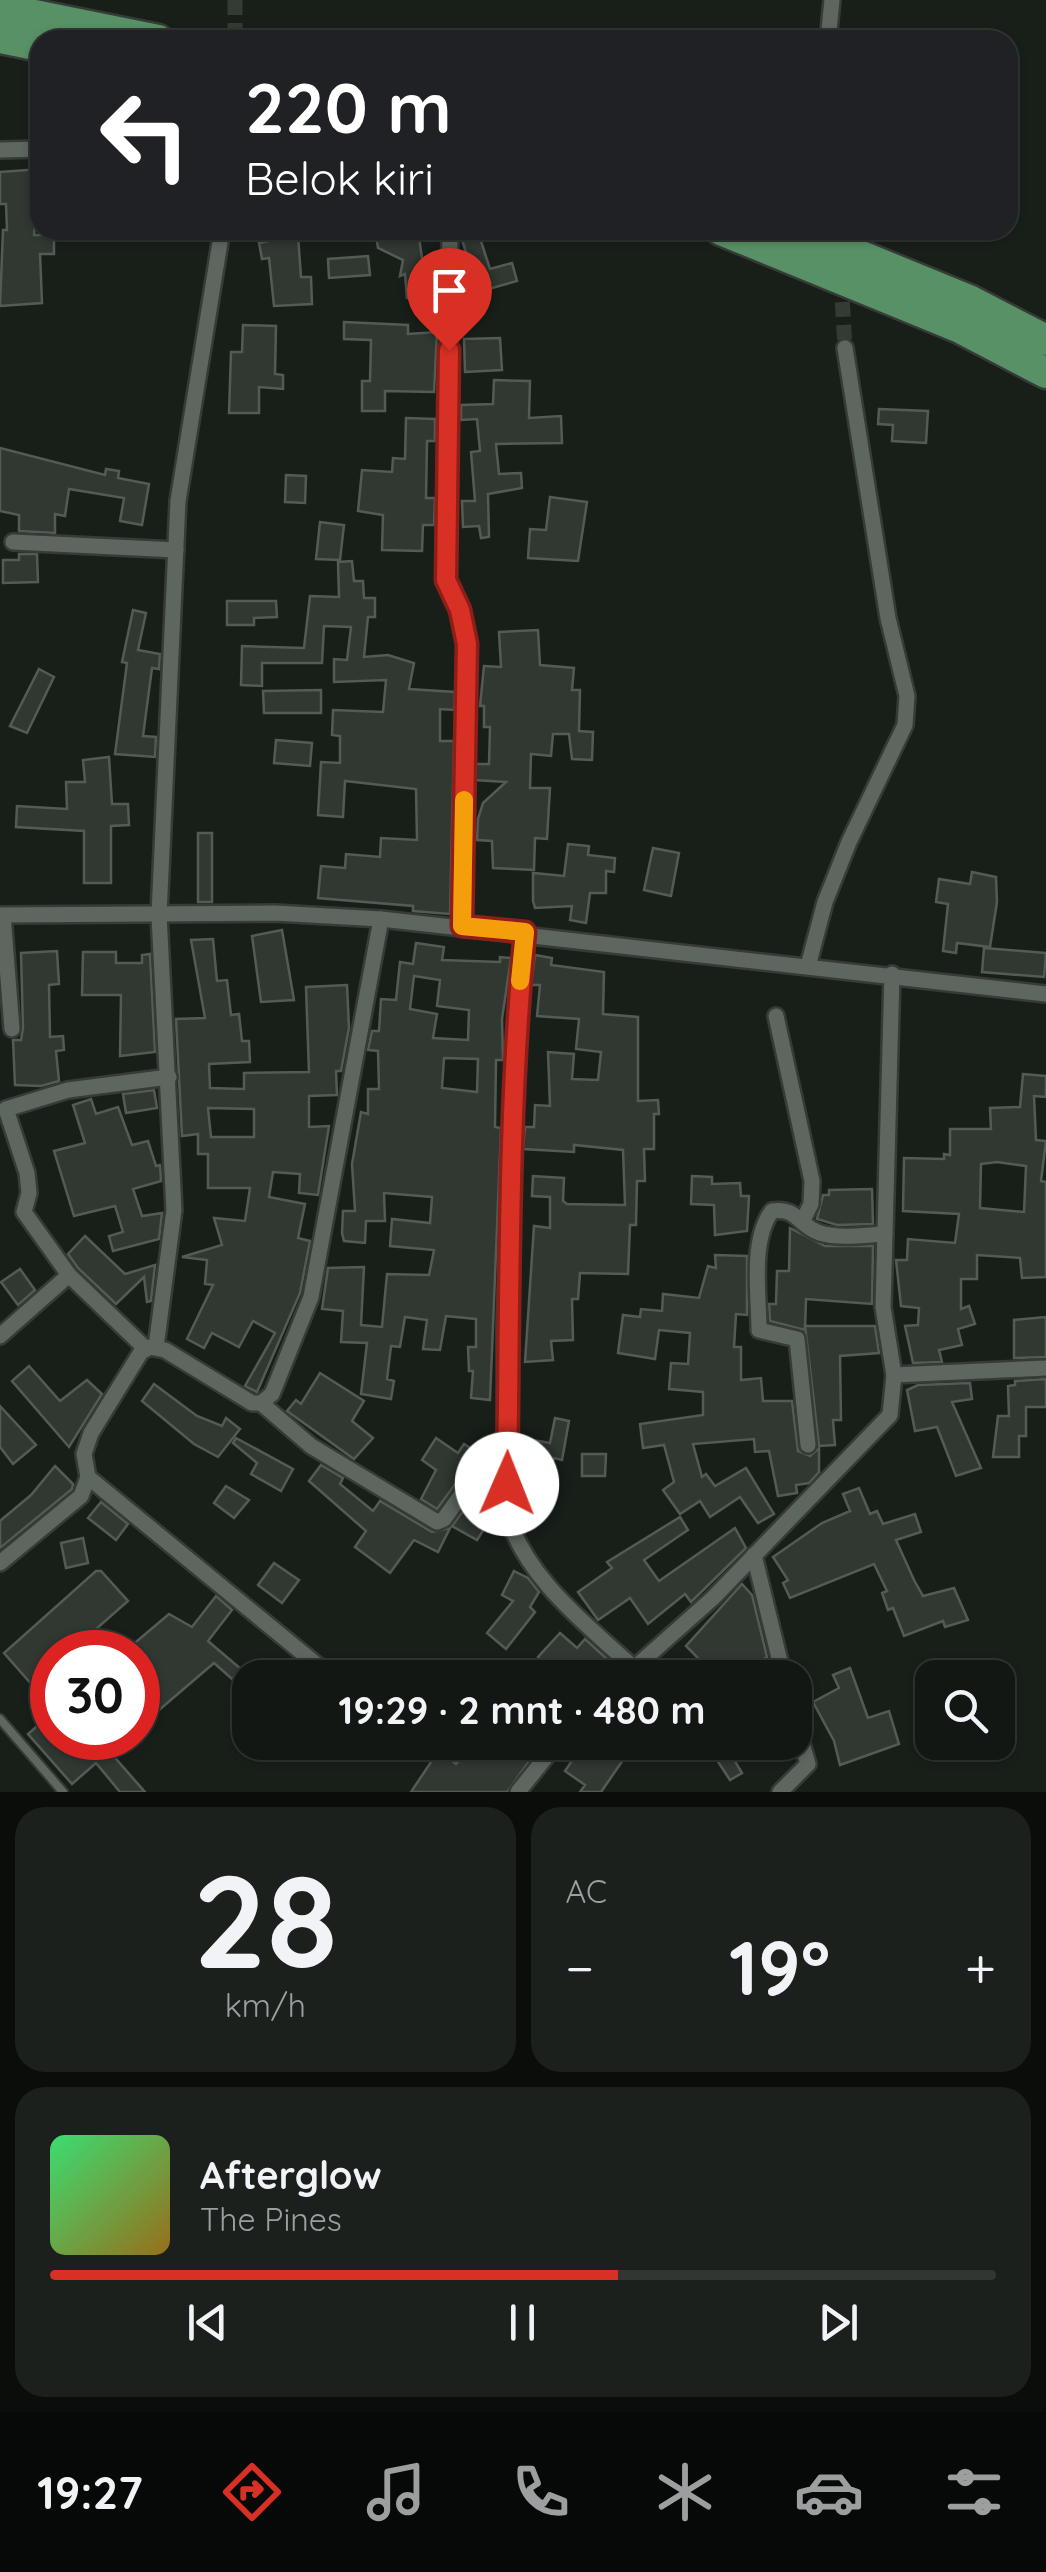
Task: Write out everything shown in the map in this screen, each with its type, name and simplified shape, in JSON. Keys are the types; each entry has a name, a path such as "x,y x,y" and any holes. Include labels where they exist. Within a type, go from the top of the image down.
{"highway":[{"path":"0,8 109,30"},
{"path":"0,38 30,44"},
{"path":"745,240 958,327 1046,373"},
{"path":"822,240 971,301 1046,340"}],"street":[{"path":"829,30 832,0"},
{"path":"0,150 30,148"},
{"path":"0,1564 81,1496 88,1477 84,1454 91,1433 151,1348 174,1210 159,915 176,550 181,482 220,240"},
{"path":"450,240 445,566 467,644 462,926"},
{"path":"808,966 837,872 906,725 908,707 888,618 845,348"},
{"path":"13,542 176,550"},
{"path":"12,1029 1,914 275,913 381,919 525,932 1046,994"},
{"path":"168,1077 68,1090 6,1109 27,1173 24,1212 68,1275 151,1348 252,1403 261,1403 272,1394 311,1297 381,919"},
{"path":"525,932 516,1022 505,1324 506,1511 512,1533 556,1594 617,1660"},
{"path":"643,1660 754,1555 884,1426 890,1415 894,1376 883,1308 892,974"},
{"path":"776,1016 812,1180 811,1204 803,1220"},
{"path":"808,1445 797,1339 759,1330 760,1249 768,1215 792,1210 815,1232 885,1234"},
{"path":"0,1336 68,1275"},
{"path":"894,1376 1046,1368"},
{"path":"261,1403 311,1446 437,1522 444,1519 508,1429"},
{"path":"88,1477 311,1660"},
{"path":"754,1555 780,1660"},
{"path":"518,1792 544,1760"},
{"path":"780,1792 808,1764 807,1760"}],"lane":[{"path":"0,1719 62,1792"}],"building":[{"path":"30,170 30,240 54,240 54,254 40,254 42,303 0,306 3,230 7,230 6,204 0,204 0,172"},
{"path":"298,240 301,277 311,277 312,304 274,306 269,258 262,259 259,243"},
{"path":"377,240 419,240 425,279 438,278 438,296 407,298 405,274 400,276 403,260 378,248"},
{"path":"462,240 481,240 490,269 512,263 517,281 471,294 464,268 470,266"},
{"path":"368,256 370,275 329,278 328,259"},
{"path":"344,322 408,325 408,334 437,332 434,392 385,391 385,411 362,411 362,381 370,381 371,340 344,339"},
{"path":"243,325 276,326 275,374 283,375 283,389 259,387 259,413 229,413 231,352 242,352"},
{"path":"500,338 502,370 465,372 464,339"},
{"path":"494,380 530,381 529,418 561,416 562,443 496,444 499,474 521,473 522,488 488,494 489,537 481,538 479,526 463,527 462,501 475,501 471,452 480,451 477,419 461,420 461,405 493,404"},
{"path":"879,409 928,411 926,443 892,441 893,425 878,424"},
{"path":"406,418 435,419 435,441 427,441 426,498 435,498 434,525 423,525 422,551 382,550 383,515 358,511 362,470 392,472 393,458 405,459"},
{"path":"0,448 105,475 106,469 119,471 118,478 149,484 142,525 120,521 124,498 69,489 65,516 55,514 55,533 19,531 19,515 0,511"},
{"path":"286,475 306,476 305,503 285,502"},
{"path":"550,497 587,502 578,561 528,558 530,529 546,530"},
{"path":"320,522 344,525 340,560 316,559"},
{"path":"19,554 37,554 38,582 3,583 3,560 19,560"},
{"path":"352,561 354,581 363,581 364,598 375,598 375,617 368,617 364,657 388,655 414,663 409,689 455,692 454,710 440,709 440,741 454,741 450,914 413,911 413,906 318,898 321,866 345,868 346,854 380,857 381,838 417,840 416,789 345,781 343,817 318,815 321,762 340,763 340,736 332,735 333,710 383,712 386,680 334,682 334,659 347,660 351,627 324,626 322,663 262,663 262,686 241,685 242,646 304,648 310,596 339,597 338,562"},
{"path":"227,601 276,601 277,617 254,618 254,625 227,625"},
{"path":"133,610 146,613 138,650 160,654 159,669 152,668 143,736 156,737 155,757 115,754 127,663 122,662"},
{"path":"538,630 540,665 574,668 572,690 580,690 579,731 593,732 592,760 572,759 569,734 553,734 551,756 531,754 530,788 550,788 547,839 535,838 534,870 493,868 492,841 477,840 478,819 483,803 506,782 475,780 476,764 489,764 490,727 484,727 484,706 480,706 484,666 501,667 499,632"},
{"path":"39,669 54,677 27,733 10,726"},
{"path":"321,690 321,713 264,713 263,691"},
{"path":"276,740 312,743 310,766 274,763"},
{"path":"109,757 112,804 128,804 129,825 111,826 111,883 84,883 84,831 16,827 17,806 67,809 66,782 85,782 83,760"},
{"path":"198,833 212,833 212,902 198,902"},
{"path":"568,844 589,846 588,855 615,858 614,872 606,871 606,893 590,893 586,923 570,920 572,906 535,908 533,901 533,873 564,876"},
{"path":"653,848 679,853 671,896 644,890"},
{"path":"972,872 996,877 997,902 990,947 957,943 956,953 943,951 948,904 936,902 939,879 970,884"},
{"path":"282,930 294,1000 261,1002 252,936"},
{"path":"213,939 217,981 227,980 231,1015 239,1014 242,1041 249,1041 250,1062 209,1064 210,1088 244,1089 244,1073 309,1072 306,987 347,985 349,1028 341,1071 336,1071 337,1095 309,1096 309,1127 329,1126 318,1195 299,1193 300,1174 273,1172 269,1197 305,1204 298,1238 310,1241 300,1293 257,1392 245,1386 275,1333 253,1321 239,1347 212,1333 204,1348 187,1339 213,1285 205,1284 207,1260 182,1257 222,1245 214,1218 245,1221 250,1188 208,1188 208,1154 198,1154 198,1134 182,1136 176,1019 205,1018 191,940","holes":["208,1108 254,1109 254,1137 211,1137"]},
{"path":"416,943 444,947 442,960 500,962 500,957 511,958 502,1019 503,1060 496,1060 495,1127 501,1128 490,1400 471,1398 473,1371 469,1371 468,1347 476,1347 476,1319 446,1316 440,1350 423,1349 427,1320 405,1317 400,1347 391,1346 387,1379 394,1381 391,1399 361,1394 367,1343 341,1342 343,1311 322,1309 328,1268 364,1267 361,1325 382,1327 387,1274 429,1275 434,1250 390,1246 392,1219 430,1223 432,1197 384,1193 385,1221 366,1221 365,1243 344,1241 342,1233 343,1211 355,1211 352,1164 361,1112 368,1114 368,1089 379,1089 378,1051 368,1050 372,1031 379,1031 381,999 396,1000 400,962 413,964","holes":["414,976 440,980 437,1006 469,1010 468,1040 433,1038 437,1014 410,1009","444,1058 478,1059 477,1092 442,1088"]},
{"path":"984,948 1046,953 1044,977 982,972"},
{"path":"57,951 59,984 49,985 50,1037 63,1036 64,1050 56,1051 59,1081 41,1086 15,1085 13,1040 21,1040 23,1028 21,953"},
{"path":"83,952 116,952 116,963 142,963 142,955 150,954 155,1052 120,1056 121,995 82,995"},
{"path":"535,955 552,958 551,965 604,972 603,1014 638,1017 638,1101 658,1100 659,1114 654,1114 654,1149 644,1149 645,1181 637,1181 636,1225 630,1225 628,1274 580,1273 578,1299 572,1299 573,1340 551,1341 553,1360 525,1362 534,1226 550,1228 550,1197 532,1196 533,1176 564,1178 563,1201 567,1204 625,1205 623,1150 574,1145 574,1152 523,1149 525,1127 534,1127 535,1105 550,1106 548,1052 574,1054 572,1079 598,1080 601,1052 576,1049 579,1019 537,1016 540,985 531,985"},
{"path":"1023,1074 1046,1076 1046,1097 1034,1096 1036,1140 1046,1141 1041,1181 1046,1182 1046,1277 1022,1278 1020,1258 977,1255 977,1279 961,1279 961,1309 969,1306 975,1324 958,1329 962,1345 939,1350 942,1362 913,1363 905,1326 918,1325 919,1308 901,1306 896,1260 907,1260 908,1239 955,1243 959,1214 903,1211 904,1158 944,1159 944,1154 950,1155 950,1129 991,1129 990,1108 1020,1107","holes":["981,1164 1026,1166 1024,1212 980,1208"]},
{"path":"154,1090 157,1108 126,1113 123,1094"},
{"path":"91,1099 96,1114 118,1107 132,1145 148,1141 156,1166 160,1165 161,1181 133,1189 142,1216 162,1213 159,1239 113,1251 109,1236 123,1232 115,1206 74,1216 54,1151 85,1143 73,1105"},
{"path":"692,1176 712,1177 712,1184 740,1183 741,1196 749,1196 747,1231 715,1235 714,1205 691,1204"},
{"path":"872,1189 873,1224 837,1225 817,1219 823,1195 829,1195 829,1190"},
{"path":"790,1228 825,1246 873,1246 872,1304 806,1299 805,1330 770,1321 769,1304 776,1304 777,1271 789,1271"},
{"path":"85,1236 125,1274 155,1265 151,1301 147,1302 144,1277 116,1304 78,1268 68,1254"},
{"path":"715,1255 747,1256 747,1315 736,1314 734,1347 741,1347 741,1380 761,1378 763,1401 792,1401 798,1451 810,1456 819,1448 819,1472 809,1483 796,1485 797,1493 778,1496 769,1451 755,1452 754,1439 693,1444 702,1477 706,1474 715,1486 746,1468 774,1514 758,1523 740,1497 710,1517 700,1501 680,1514 663,1490 674,1482 664,1445 643,1448 640,1424 703,1415 703,1392 669,1389 671,1363 688,1364 690,1333 659,1330 655,1359 618,1353 623,1315 640,1317 641,1309 662,1311 663,1294 699,1298 708,1266 716,1268"},
{"path":"20,1269 35,1290 18,1305 1,1282"},
{"path":"1046,1317 1046,1357 1014,1358 1014,1320"},
{"path":"805,1326 875,1326 879,1353 840,1356 841,1420 833,1420 835,1445 819,1446"},
{"path":"29,1366 60,1401 87,1380 102,1394 69,1447 12,1381"},
{"path":"320,1373 364,1401 352,1421 373,1438 354,1459 287,1411 296,1400 301,1404"},
{"path":"1046,1379 1046,1407 1026,1407 1026,1436 1019,1436 1019,1457 993,1457 998,1416 1009,1416 1008,1386 1015,1385 1015,1381"},
{"path":"970,1383 972,1399 952,1402 981,1468 956,1476 937,1427 915,1431 907,1390 918,1385"},
{"path":"154,1384 197,1416 222,1426 226,1418 240,1429 218,1457 194,1444 142,1401"},
{"path":"0,1406 36,1445 13,1464 0,1447"},
{"path":"555,1418 569,1421 562,1460 554,1458 547,1480 517,1471 527,1439 550,1443"},
{"path":"236,1438 293,1469 281,1491 251,1474 257,1463 233,1443"},
{"path":"436,1438 458,1453 464,1444 478,1453 437,1509 421,1499 436,1470 422,1460"},
{"path":"582,1454 606,1454 605,1476 582,1476"},
{"path":"321,1465 343,1478 340,1484 373,1511 380,1501 432,1532 450,1528 438,1552 414,1540 390,1573 355,1547 366,1531 309,1481"},
{"path":"55,1466 73,1484 72,1489 0,1548 0,1521 31,1495"},
{"path":"485,1481 489,1483 485,1490 495,1496 495,1512 477,1540 452,1526"},
{"path":"226,1486 249,1500 234,1518 214,1503"},
{"path":"859,1488 870,1514 877,1511 883,1524 915,1514 921,1532 896,1540 914,1580 923,1596 954,1588 968,1620 945,1627 943,1621 904,1636 893,1608 888,1610 882,1593 887,1591 874,1564 790,1598 783,1583 788,1580 773,1557 822,1523 850,1511 843,1494"},
{"path":"101,1502 128,1524 116,1540 88,1518"},
{"path":"680,1517 688,1530 644,1560 659,1581 735,1528 746,1548 691,1602 685,1594 648,1624 630,1598 598,1620 578,1592 612,1568 607,1562"},
{"path":"83,1538 88,1563 66,1568 61,1543"},
{"path":"274,1563 299,1580 282,1603 258,1585"},
{"path":"96,1571 101,1571 128,1601 95,1630 30,1630 30,1683 4,1653"},
{"path":"514,1571 528,1578 539,1592 530,1607 535,1612 506,1649 487,1633 513,1601 502,1595"},
{"path":"742,1584 752,1595 767,1657 695,1660 698,1658 686,1646"},
{"path":"216,1596 232,1610 208,1641 232,1661 232,1679 214,1663 160,1709 160,1630 150,1630 169,1614 192,1627"},
{"path":"560,1633 577,1648 585,1639 608,1660 541,1660 538,1657"},
{"path":"850,1668 868,1718 889,1711 899,1744 840,1765 834,1741 813,1702 839,1688 833,1675"},
{"path":"51,1760 117,1760 145,1792 120,1792 96,1763 72,1784"},
{"path":"432,1760 451,1760 456,1764 460,1760 530,1760 507,1792 411,1792"},
{"path":"573,1760 623,1760 601,1792 580,1792 585,1785 565,1771"},
{"path":"717,1760 734,1760 742,1773 730,1780"}],"tunnel":[{"path":"235,0 235,30"},
{"path":"841,279 845,348"}],"slow traffic":[{"path":"464,800 462,926 525,932 520,981"}],"route":[{"path":"449,350 446,580 460,610 467,644 462,926 525,932 516,1022 515,1139 505,1324 507,1484"}]}
